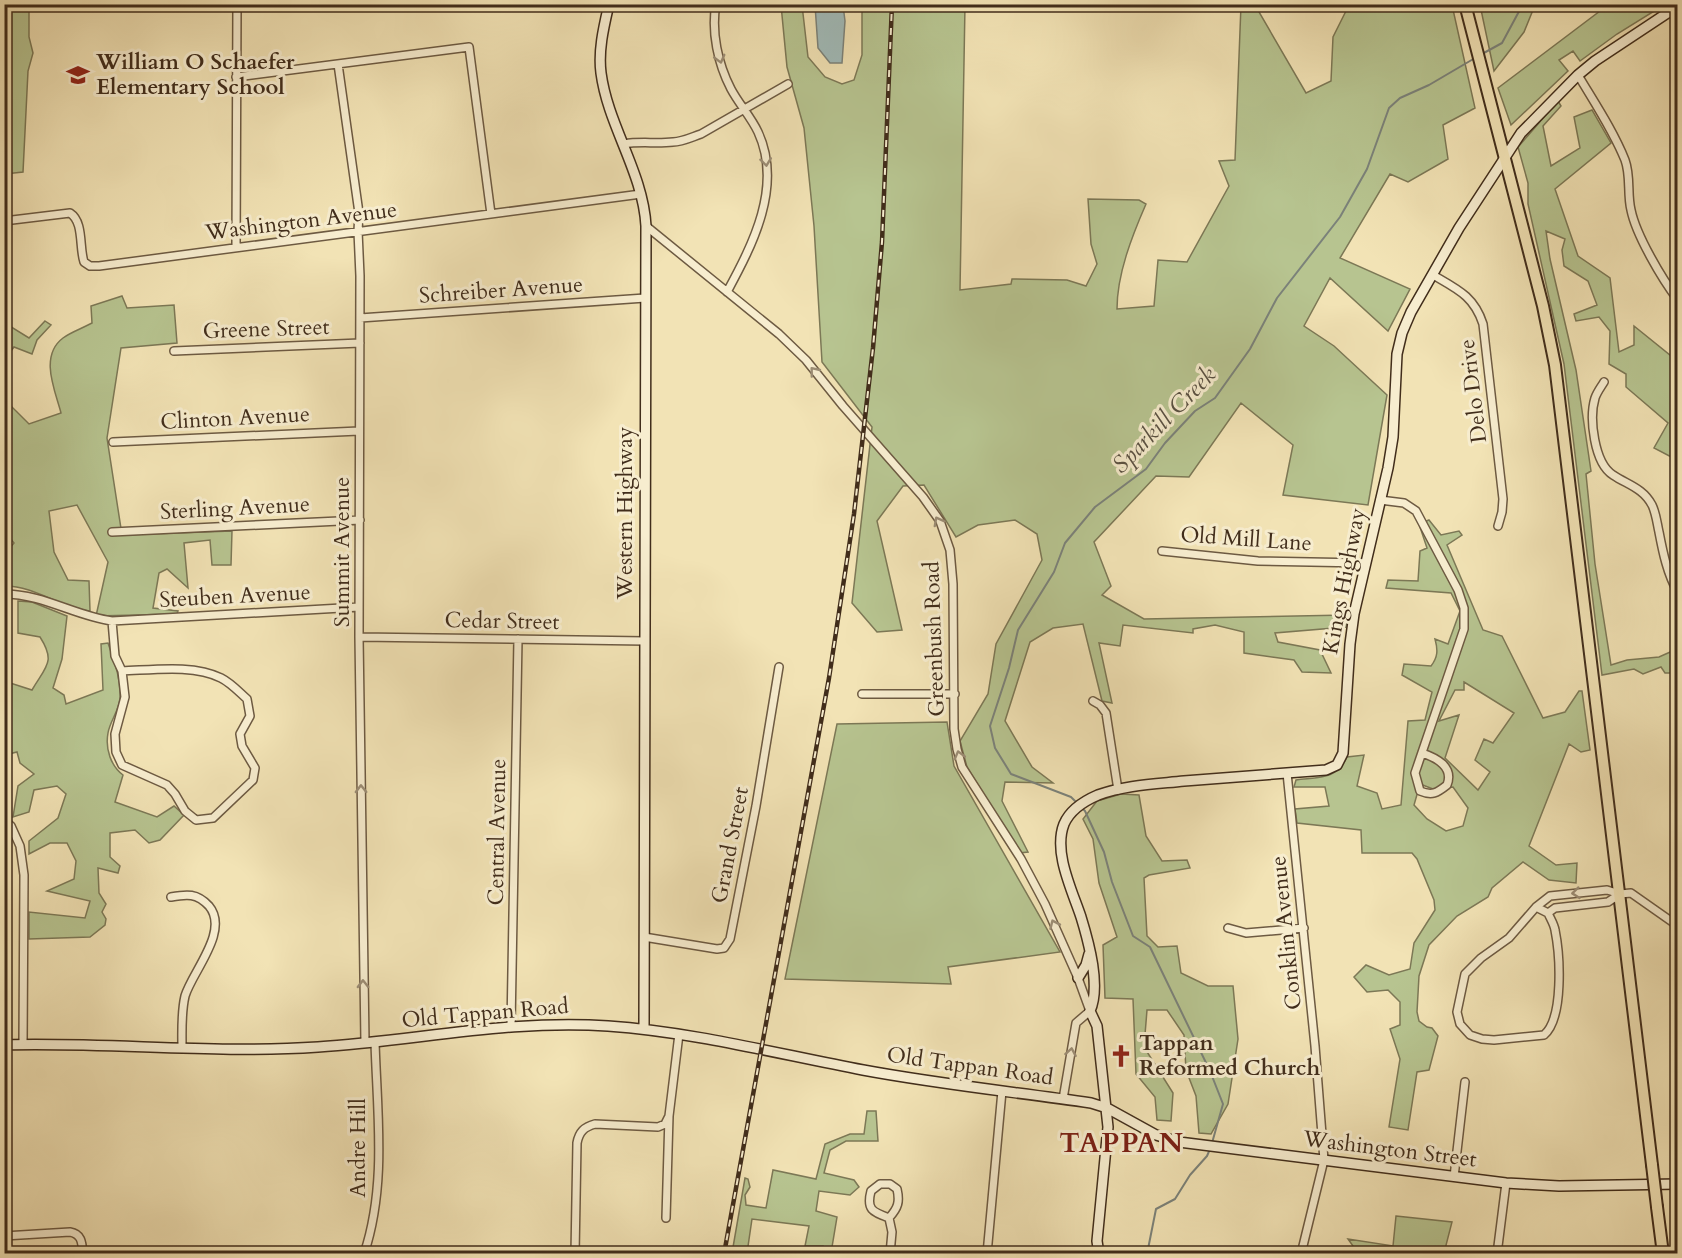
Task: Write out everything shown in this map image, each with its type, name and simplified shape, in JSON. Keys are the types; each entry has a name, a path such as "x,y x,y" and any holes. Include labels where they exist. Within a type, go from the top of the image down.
{"main road":[{"path":"1465,4 1547,321 1555,365 1663,1254"}],"street":[{"path":"236,247 237,4"},
{"name":"Western Highway","path":"609,4 601,48 601,72 607,99 641,194 646,226 644,1029"},
{"path":"717,4 716,40 720,62 731,88 758,131 765,153 768,180 756,233 727,292"},
{"name":"Kings Highway","path":"1100,1253 1097,1241 1107,1143 1107,1108 1097,1026 1090,1011 1095,999 1090,949 1062,855 1061,839 1064,825 1079,805 1098,795 1118,790 1158,784 1326,770 1337,765 1343,753 1350,645 1365,563 1393,438 1397,354 1402,333 1459,228 1521,133 1578,75 1595,61 1677,6"},
{"path":"236,76 469,47 491,214"},
{"name":"Summit Avenue","path":"338,64 359,213 359,637 365,1042"},
{"path":"1578,75 1616,140 1626,162 1630,184 1630,209 1637,228 1661,275 1677,300"},
{"path":"624,144 672,142 701,134 788,84"},
{"name":"Washington Avenue","path":"4,221 70,213 76,216 84,261 90,266 641,194"},
{"name":"Greenbush Road","path":"646,226 779,334 806,360 923,497 940,521 950,550 953,584 954,729 962,767 1021,859 1045,904 1090,1011"},
{"name":"Delo Drive","path":"1432,275 1471,299 1479,311 1483,324 1503,499 1498,526"},
{"name":"Schreiber Avenue","path":"360,318 645,298"},
{"name":"Greene Street","path":"174,351 360,343"},
{"path":"1604,382 1595,397 1592,415 1601,464 1612,474 1632,484 1646,495 1653,508 1668,576 1677,593"},
{"name":"Clinton Avenue","path":"113,442 359,430"},
{"path":"1380,500 1404,503 1416,511 1458,590 1464,608 1464,629 1415,773 1420,791 1429,795 1438,793 1447,785 1448,774 1444,765 1436,758 1422,753"},
{"name":"Sterling Avenue","path":"112,532 360,519"},
{"name":"Old Mill Lane","path":"1162,551 1258,561 1365,563"},
{"name":"Steuben Avenue","path":"4,594 22,594 92,618 112,621 359,608"},
{"path":"112,621 114,656 122,671 125,697 114,734 116,752 122,765 167,785 176,794 185,811 196,820 213,818 253,780 255,768 242,746 240,734 250,716 247,699 222,678 203,672 170,669 122,671"},
{"name":"Cedar Street","path":"359,637 645,641"},
{"name":"Central Avenue","path":"512,1026 518,639"},
{"name":"Grand Street","path":"644,937 717,949 724,948 730,939 756,806 779,667"},
{"path":"862,694 955,694"},
{"path":"1093,701 1100,705 1106,713 1118,790"},
{"name":"Conklin Avenue","path":"1287,773 1304,928 1324,1161 1301,1254"},
{"path":"4,820 11,826 20,846 24,875 23,1044"},
{"path":"1536,907 1548,913 1555,928 1559,988 1550,1029 1544,1035 1494,1040 1470,1035 1460,1024 1457,1012 1465,974 1481,958 1509,938 1536,907 1550,896 1607,890 1620,894 1631,893 1677,926"},
{"path":"171,897 187,894 201,897 212,910 215,924 213,940 186,993 182,1012 182,1048"},
{"path":"1548,913 1555,908 1608,903 1620,894"},
{"path":"1228,928 1246,933 1304,928"},
{"path":"1078,978 1086,964 1090,949"},
{"path":"1063,1099 1076,1023 1090,1011"},
{"name":"Old Tappan Road","path":"4,1045 267,1049 375,1042 512,1026 576,1024 679,1034 862,1070 1091,1103 1107,1108"},
{"path":"666,1218 669,1116 679,1034"},
{"name":"Andre Hill","path":"364,1254 372,1230 379,1183 375,1042"},
{"path":"1454,1177 1465,1082"},
{"path":"987,1254 1002,1091"},
{"name":"Washington Street","path":"1107,1108 1156,1135 1179,1142 1218,1148 1506,1184 1677,1184"},
{"path":"575,1254 579,1135 595,1124 658,1127 665,1124 669,1116"},
{"path":"890,1218 876,1213 870,1207 868,1200 871,1191 880,1184 890,1184 897,1189 899,1200 898,1208 890,1218 892,1232 890,1254"},
{"path":"1497,1254 1506,1184"},
{"path":"4,1236 76,1233 81,1238 83,1254"}],"green space":[{"path":"4,5 29,5 29,37 33,53 28,71 23,172 5,174"},
{"path":"781,5 802,5 808,57 825,77 842,84 854,80 862,55 862,5 965,5 960,290 1011,284 1012,279 1067,280 1086,286 1097,264 1091,244 1088,199 1139,200 1146,204 1122,269 1117,309 1154,306 1158,260 1187,262 1229,186 1219,161 1235,160 1241,5 1255,5 1306,93 1331,81 1333,37 1349,5 1452,5 1475,108 1443,125 1448,159 1408,182 1390,174 1340,258 1410,289 1388,331 1330,278 1304,326 1334,346 1387,395 1368,505 1283,495 1293,445 1241,403 1189,477 1156,476 1094,542 1111,586 1102,595 1144,619 1347,615 1346,627 1275,633 1278,642 1320,650 1331,673 1302,672 1294,660 1244,653 1244,632 1215,625 1193,629 1193,633 1123,625 1120,646 1099,643 1112,703 1102,701 1083,624 1053,628 1030,642 1005,721 1032,767 1053,783 1005,782 1002,801 1028,852 1019,853 967,767 960,741 988,694 996,644 1042,560 1037,534 1015,520 978,525 956,537 924,485 903,486 877,521 902,630 877,632 852,603 872,427 822,362 814,226 804,128 787,67"},
{"path":"1480,5 1535,5 1524,32 1494,71"},
{"path":"1608,5 1664,5 1617,34 1580,61 1573,51 1559,60 1568,71 1511,125 1498,88"},
{"path":"1558,101 1561,106 1543,126 1551,166 1580,148 1574,117 1592,110 1611,143 1555,189 1578,256 1610,278 1619,352 1634,345 1634,326 1675,359 1677,358 1677,460 1654,448 1668,423 1626,387 1626,374 1609,364 1610,331 1599,317 1576,321 1574,314 1597,305 1588,281 1564,266 1562,250 1565,239 1546,231 1550,259 1576,370 1591,471 1586,474 1595,564 1611,665 1627,660 1659,657 1677,649 1677,673 1665,673 1661,667 1643,674 1634,669 1602,675 1564,364 1528,204 1528,183 1518,147"},
{"path":"122,296 127,308 174,305 177,343 121,348 107,438 122,535 232,531 231,565 212,565 210,540 184,543 188,588 167,569 159,573 153,608 178,611 177,614 96,616 108,562 77,505 49,511 54,552 68,580 89,581 90,611 68,606 27,589 5,586 5,554 14,543 5,532 4,399 29,424 61,413 50,364 56,345 66,336 92,323 91,306"},
{"path":"45,321 51,325 37,340 32,354 14,347 5,359 5,323 29,338"},
{"path":"1429,520 1441,535 1459,531 1462,535 1447,545 1483,630 1502,636 1543,718 1565,712 1579,691 1582,691 1590,750 1581,752 1569,744 1529,846 1556,865 1577,863 1576,883 1549,880 1523,862 1492,888 1488,897 1457,916 1429,945 1419,976 1417,1012 1419,1021 1432,1028 1438,1036 1429,1070 1417,1072 1408,1130 1389,1127 1400,1059 1390,1029 1400,1025 1400,1002 1388,990 1367,992 1354,977 1366,965 1389,975 1410,969 1414,943 1435,910 1434,900 1417,859 1412,853 1362,853 1361,830 1297,823 1295,809 1329,806 1325,787 1294,787 1296,780 1332,774 1338,770 1347,757 1364,755 1357,786 1377,793 1382,809 1401,805 1408,721 1425,720 1432,692 1402,675 1404,664 1431,666 1437,653 1435,639 1448,644 1460,611 1451,593 1386,588 1388,580 1418,581 1420,551 1427,548 1419,524","holes":["1464,682 1514,713 1493,743 1484,739 1475,760 1490,772 1478,790 1445,758 1459,715 1439,721 1455,690 1464,690","1420,784 1433,789 1453,787 1468,808 1463,826 1446,831 1427,819 1414,805"]},
{"path":"18,601 32,602 67,616 62,659 53,688 64,695 66,704 103,690 101,644 108,643 117,670 120,691 119,703 107,739 112,762 123,775 115,802 157,817 174,806 184,815 160,840 149,843 135,830 110,833 110,857 120,866 118,873 98,868 99,893 106,904 102,912 106,919 105,925 90,937 29,939 29,912 85,918 90,901 47,891 74,879 76,861 67,843 50,843 29,854 29,841 58,818 66,794 57,786 34,790 29,812 13,817 18,786 34,774 20,763 17,752 5,755 4,622 7,682 32,690 45,669 48,658 45,645 40,637 18,633"},
{"path":"947,722 954,766 1060,952 948,967 951,984 785,979 837,724"},
{"path":"1121,794 1139,795 1146,836 1162,861 1187,860 1190,868 1149,875 1144,878 1147,936 1158,947 1177,946 1181,973 1208,986 1233,986 1238,1039 1228,1104 1211,1134 1199,1133 1196,1096 1186,1070 1184,1035 1167,1010 1147,1010 1144,1047 1173,1093 1171,1121 1157,1120 1155,1097 1136,1074 1133,999 1105,998 1103,945 1117,937 1099,883 1093,839 1083,819 1097,801"},
{"path":"867,1111 876,1111 878,1141 846,1141 830,1150 824,1173 854,1180 859,1187 850,1195 819,1191 816,1211 837,1217 831,1253 822,1253 823,1246 805,1246 809,1226 752,1219 747,1253 732,1253 745,1178 748,1179 750,1187 745,1195 746,1205 766,1208 773,1170 816,1179 825,1144 850,1134 864,1134"},
{"path":"1396,1216 1452,1222 1444,1253 1358,1253 1348,1239 1393,1246"}],"water":[{"path":"815,5 843,5 845,21 842,63 830,63 818,48"}],"waterway":[{"name":"Sparkill Creek","path":"1482,54 1502,43 1523,4"},
{"name":"Sparkill Creek","path":"1077,803 1071,797 1011,774 995,748 990,726 1009,668 1018,630 1054,572 1065,543 1095,507 1146,469 1165,443 1195,411 1215,398 1250,349 1277,298 1340,217 1367,169 1389,108 1400,98 1429,85 1475,58"},
{"name":"Sparkill Creek","path":"1081,807 1104,852 1112,882 1133,936 1150,947 1210,1071 1223,1104 1212,1143"},
{"name":"Sparkill Creek","path":"1147,1254 1156,1209 1175,1199 1210,1149"}],"railway":[{"path":"724,1254 829,678 854,514 873,348 882,242 892,4"}],"place":[{"name":"William O Schaefer Elementary School","path":"78,75"},
{"name":"Tappan Reformed Church","path":"1121,1056"}],"district":[{"name":"TAPPAN","path":"1122,1143"}]}
